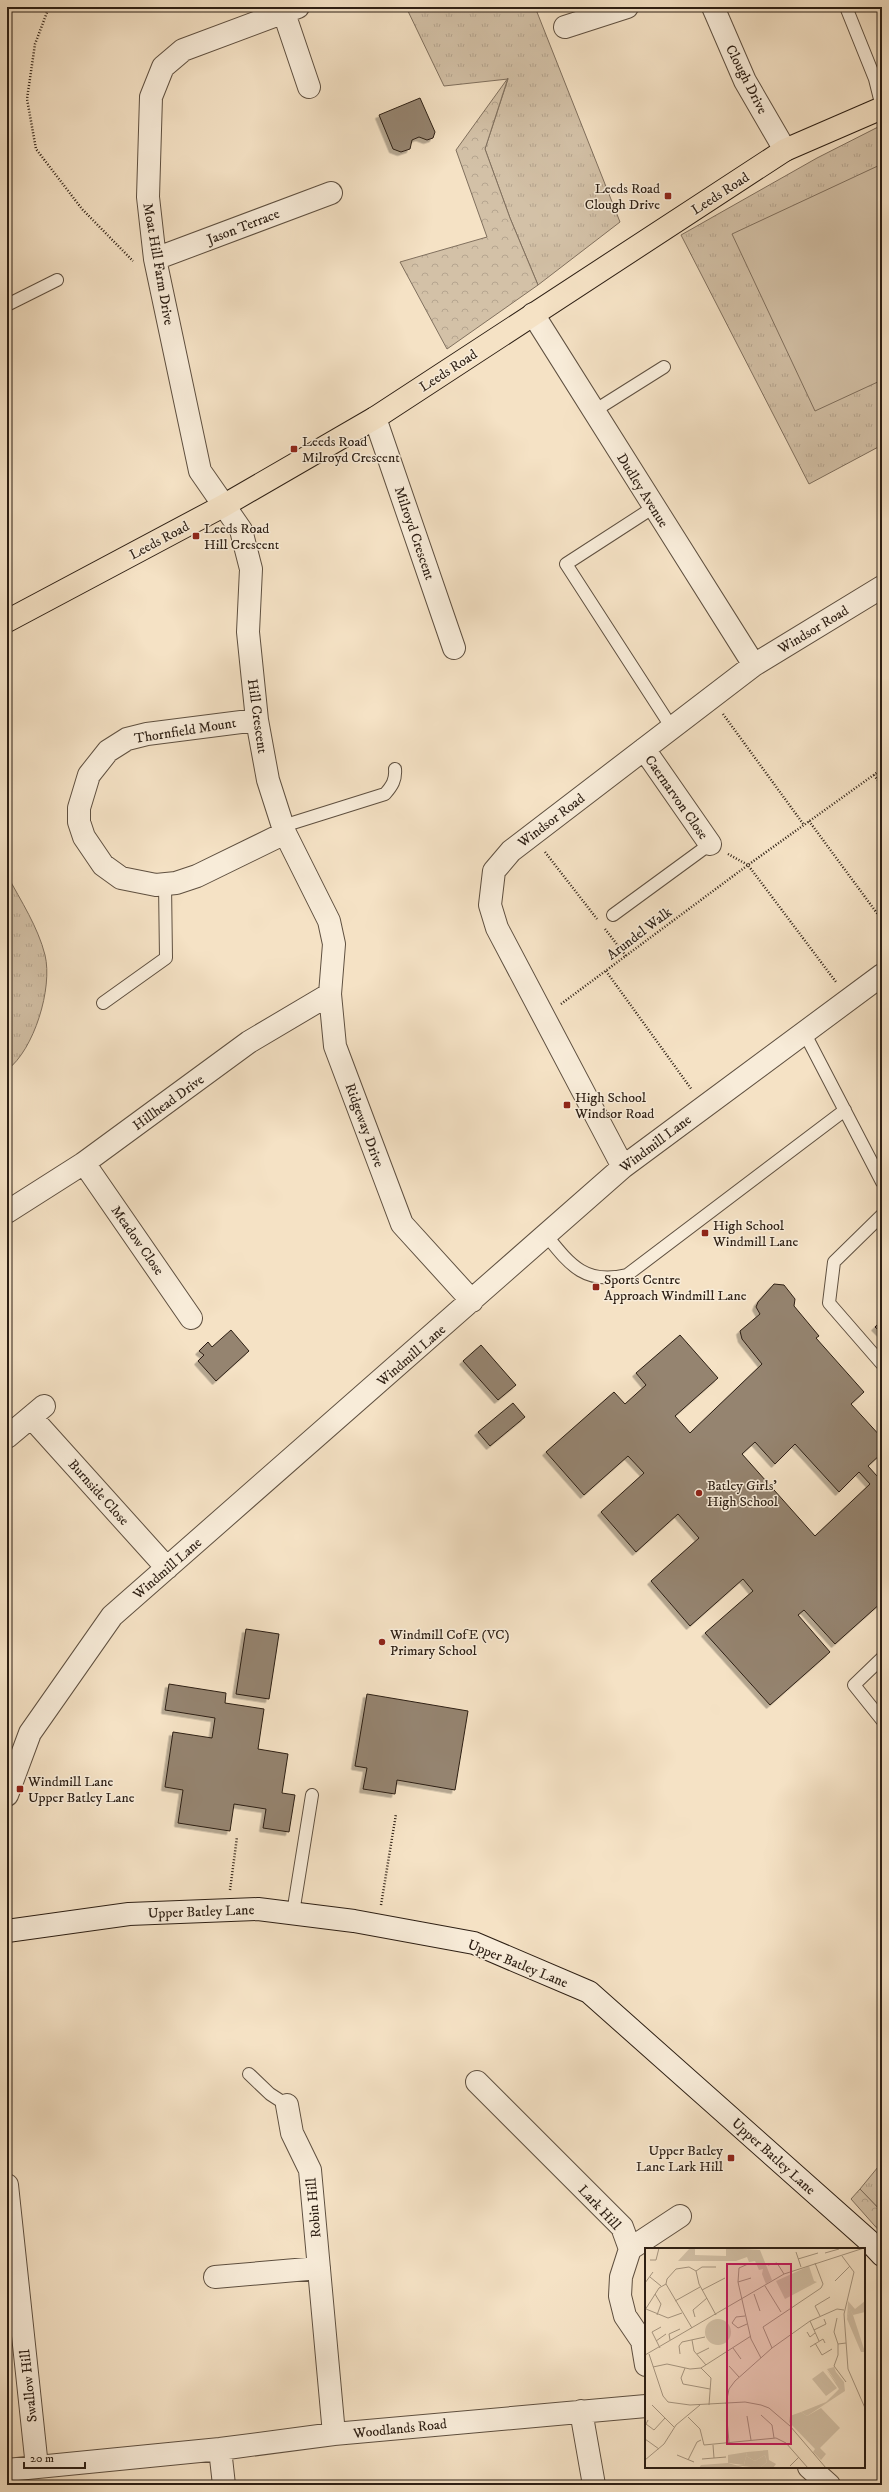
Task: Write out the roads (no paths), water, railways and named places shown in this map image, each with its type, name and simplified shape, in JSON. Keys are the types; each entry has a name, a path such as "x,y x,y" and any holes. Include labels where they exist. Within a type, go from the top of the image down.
{"main road":[{"name":"Leeds Road","path":"7,621 223,506 375,418 785,150 882,107"}],"street":[{"path":"565,27 627,7"},
{"name":"Clough Drive","path":"713,7 745,81 785,150"},
{"path":"291,10 309,87"},
{"name":"Moat Hill Farm Drive","path":"223,506 200,471 156,264 148,197 151,97 163,66 183,50 291,10"},
{"name":"Jason Terrace","path":"156,264 331,193"},
{"name":"Dudley Avenue","path":"533,314 754,665"},
{"name":"Milroyd Crescent","path":"375,418 454,648"},
{"name":"Hill Crescent","path":"223,506 241,530 251,569 248,632 257,720 268,780 284,830 329,921"},
{"name":"Windsor Road","path":"623,1167 543,1018 497,928 490,904 494,871 511,851 754,665 882,587"},
{"name":"Thornfield Mount","path":"257,720 147,734 127,739 108,751 89,775 79,808 79,822 84,837 102,865 121,878 156,885 176,883 197,876 284,830"},
{"name":"Caernarvon Close","path":"644,749 710,844"},
{"name":"Ridgeway Drive","path":"329,921 334,944 330,994 335,1046 402,1224 472,1301"},
{"name":"Windmill Lane","path":"7,1795 30,1733 112,1616 623,1167 882,975"},
{"name":"Hillhead Drive","path":"7,1212 84,1163 249,1042 330,994"},
{"name":"Meadow Close","path":"84,1163 191,1318"},
{"name":"Burnside Close","path":"7,1437 38,1411 167,1568"},
{"name":"Upper Batley Lane","path":"7,1931 129,1914 258,1908 378,1925 474,1943 589,1992 868,2240 882,2255"},
{"name":"Lark Hill","path":"477,2082 622,2227 630,2249"},
{"name":"Robin Hill","path":"287,2105 292,2133 310,2170 334,2434"},
{"name":"Swallow Hill","path":"7,2186 37,2466"},
{"path":"645,2359 642,2341 625,2316 620,2296 621,2277 630,2249 680,2216"},
{"path":"215,2277 318,2268"},
{"name":"Woodlands Road","path":"7,2470 220,2449 334,2434 581,2410 645,2406"},
{"path":"581,2410 594,2485"},
{"path":"220,2449 224,2485"},
{"path":"810,2468 829,2485"}],"lane":[{"path":"846,7 875,79 882,107"},
{"path":"7,305 57,280"},
{"path":"594,411 664,368"},
{"path":"654,508 566,564 672,728"},
{"path":"284,830 385,794 392,786 396,777 395,769"},
{"path":"613,915 710,844"},
{"path":"103,1003 166,958 165,884"},
{"path":"804,1032 882,1182"},
{"path":"546,1235 569,1264 586,1275 612,1278 627,1275 845,1110"},
{"path":"882,1214 834,1262 829,1303 882,1364"},
{"path":"882,1658 854,1684 882,1720"},
{"path":"293,1913 312,1795"},
{"path":"249,2074 270,2094 287,2105"}],"place":[{"name":"Leeds Road Clough Drive","path":"668,196"},
{"name":"Leeds Road Milroyd Crescent","path":"294,449"},
{"name":"Leeds Road Hill Crescent","path":"196,536"},
{"name":"High School Windsor Road","path":"567,1105"},
{"name":"High School Windmill Lane","path":"705,1233"},
{"name":"Sports Centre Approach Windmill Lane","path":"596,1287"},
{"name":"Batley Girls' High School","path":"699,1493"},
{"name":"Windmill CofE (VC) Primary School","path":"382,1642"},
{"name":"Windmill Lane Upper Batley Lane","path":"20,1789"},
{"name":"Upper Batley Lane Lark Hill","path":"731,2158"}]}
